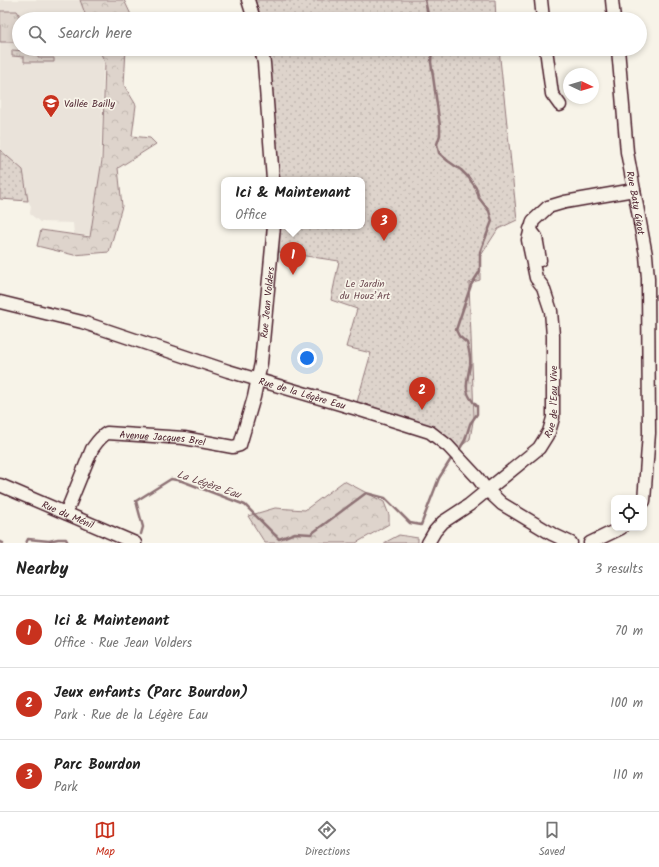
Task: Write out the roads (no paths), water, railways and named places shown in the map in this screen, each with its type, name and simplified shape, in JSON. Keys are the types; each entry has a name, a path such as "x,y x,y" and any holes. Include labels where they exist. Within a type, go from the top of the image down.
{"street":[{"path":"248,0 252,12"},
{"path":"541,0 542,12"},
{"path":"612,0 613,12"},
{"path":"262,56 273,177"},
{"path":"547,56 552,94 560,105"},
{"name":"Rue Baty Gigot","path":"619,56 627,152 640,216 648,278 654,434 645,495"},
{"name":"Rue de l'Eau Vive","path":"428,543 435,531 443,522 469,505 486,489 539,448 549,432 553,418 553,336 551,312 543,287 536,278 528,240 533,221 548,207 565,202 634,190"},
{"name":"Rue Jean Volders","path":"257,379 262,356 274,229"},
{"name":"Rue de la Légère Eau","path":"0,302 82,322 228,371 430,432 448,446 477,477 486,489 502,504 552,534 572,543"},
{"name":"Avenue Jacques Brel","path":"66,513 92,449 102,436 107,433 184,438 233,447 240,445 254,397 257,379"},
{"name":"Rue du Ménil","path":"0,485 135,543"},
{"path":"590,543 615,531"}],"waterway":[{"name":"La Légère Eau","path":"425,0 428,12"},
{"name":"La Légère Eau","path":"431,56 440,126 440,135 437,144 439,153 469,178 476,188 479,198 489,211 492,221 480,252 480,271 471,285 456,330 468,346 470,362 467,392 477,406 477,414 470,424 465,440 459,450"},
{"name":"La Légère Eau","path":"141,534 143,527 136,501 171,479 182,481 245,505 279,539 295,533 311,534 366,493 385,498 410,523 421,525 439,478 451,459"},
{"name":"La Légère Eau","path":"26,543 28,539 49,541 66,539 68,543"}],"place":[{"name":"Vallée Bailly","path":"51,118"},
{"name":"Parc Bourdon","path":"384,241"},
{"name":"Ici & Maintenant","path":"293,275"},
{"name":"Jeux enfants (Parc Bourdon)","path":"422,410"}],"park label":[{"name":"Le Jardin du Houz’Art","path":"365,288"}]}
